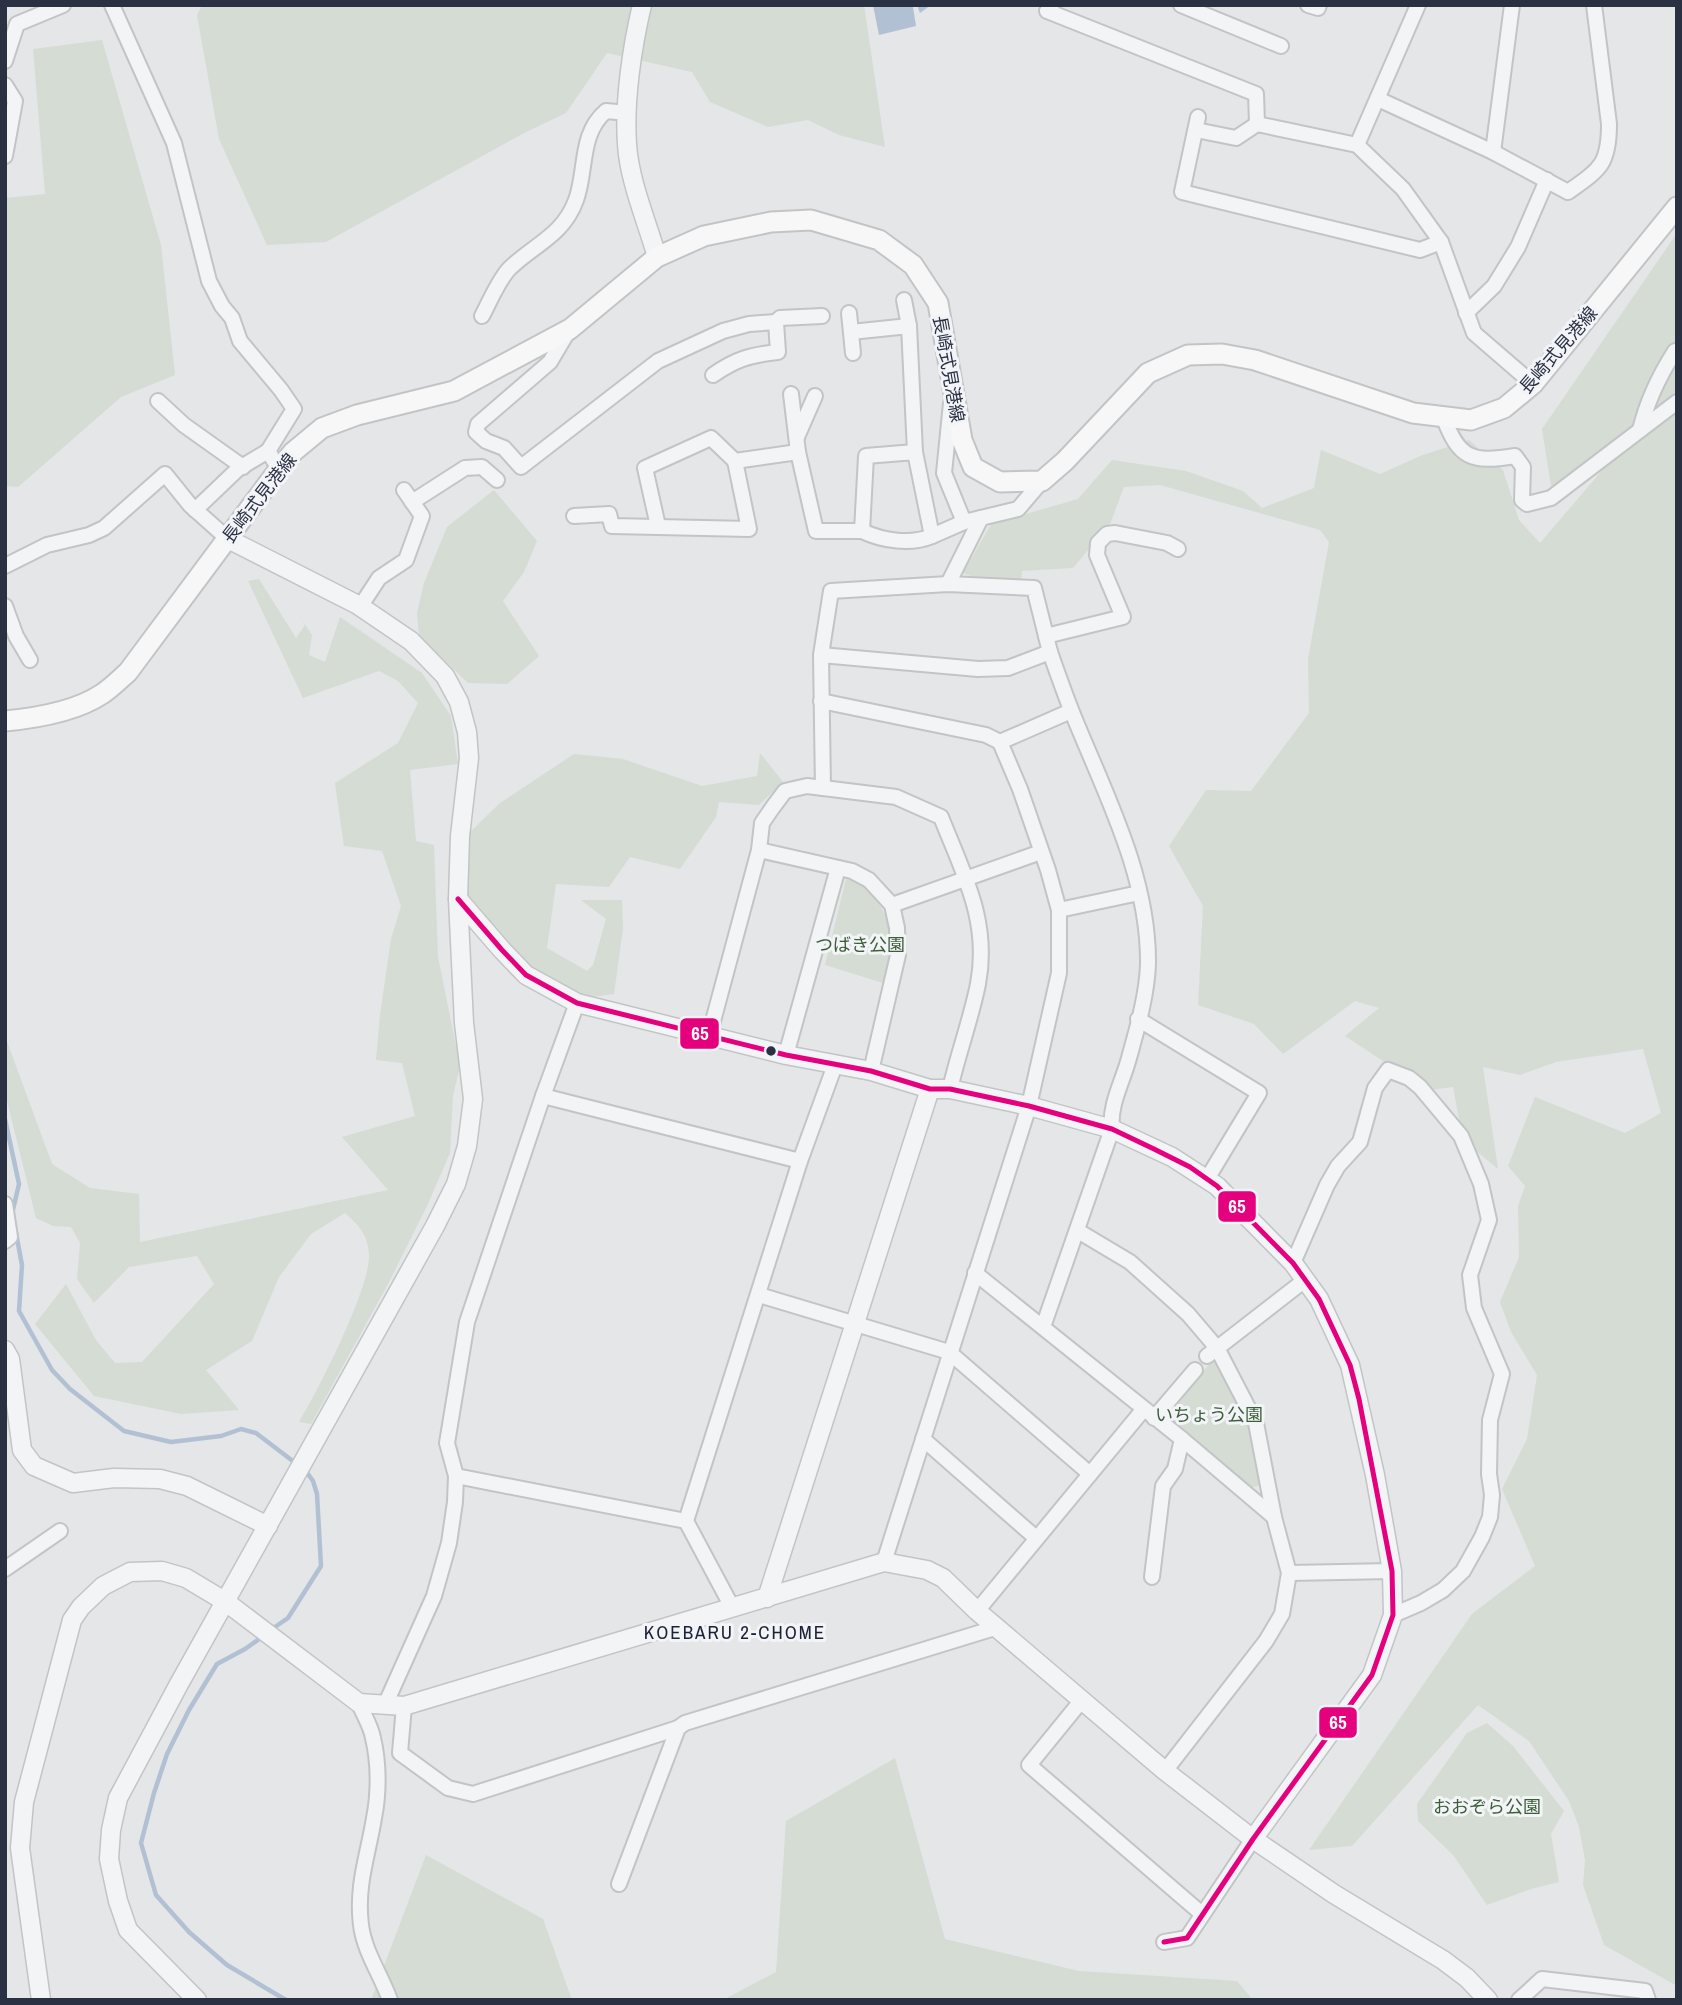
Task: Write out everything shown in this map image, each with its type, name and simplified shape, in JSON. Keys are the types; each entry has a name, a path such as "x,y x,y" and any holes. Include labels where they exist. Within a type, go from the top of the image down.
{"main road":[{"name":"長崎式見港線","path":"5,721 68,709 101,695 128,672 279,469 293,452 322,428 358,415 454,391 570,329 657,257 704,236 771,222 811,220 879,240 913,265 938,303 962,440 973,467 1000,482 1042,481 1065,461 1148,373 1188,355 1222,354 1255,360 1413,413 1471,420 1504,408 1533,384 1677,207"}],"street":[{"path":"5,61 17,24 63,5"},
{"path":"112,5 174,143 209,281 222,306 232,318 240,341 294,410 268,451 243,467 195,510"},
{"path":"642,5 630,76 626,145 640,204 657,257"},
{"path":"1052,5 1047,11 1256,94 1257,124"},
{"path":"1181,5 1281,46"},
{"path":"1308,5 1318,8 1319,5"},
{"path":"1357,145 1418,5"},
{"path":"1493,152 1512,5"},
{"path":"1378,99 1493,152 1568,192 1606,159 1609,124 1594,5"},
{"path":"5,85 15,101 5,156"},
{"path":"482,316 508,270 550,239 576,201 589,132 596,120 606,111 628,113"},
{"path":"1441,242 1420,250 1182,192 1197,124 1236,138 1257,124 1357,145 1403,189 1441,242 1474,333 1533,384"},
{"path":"1466,313 1494,286 1518,247 1547,180"},
{"path":"904,300 909,326 915,452 932,536"},
{"path":"849,313 853,353"},
{"path":"570,329 550,362 478,424 476,432 486,441 504,449 521,467 657,361 723,331 749,324 776,322 780,318 822,316"},
{"path":"713,375 735,360 778,352 776,322"},
{"path":"851,332 909,326"},
{"path":"1640,430 1646,405 1662,370 1675,351"},
{"path":"952,388 944,473 964,522"},
{"path":"792,394 798,445 816,531 862,531 874,537 918,542 964,522 1018,509 1042,481"},
{"path":"798,445 815,396"},
{"path":"158,401 184,425 243,467"},
{"path":"1443,416 1452,440 1464,453 1486,460 1515,456 1523,467 1522,500 1527,505 1551,498 1677,402"},
{"path":"574,516 609,514 612,526 749,528 735,461 710,438 645,468 658,526"},
{"path":"735,461 798,445"},
{"path":"268,451 279,469"},
{"path":"862,531 866,456 915,452"},
{"path":"360,607 379,578 406,560 422,516 408,496 465,468 482,467 497,480"},
{"path":"5,566 47,545 89,535 104,528 165,474 195,510 228,539 360,607 411,640 445,676 459,702 467,732 469,758 460,836 458,899 464,1023 473,1098 467,1146 456,1184 118,1798 111,1829 109,1859 118,1901 128,1930 197,2000"},
{"path":"948,583 981,518"},
{"path":"1046,636 1123,617 1097,555 1098,543 1107,534 1115,533 1167,543 1178,549"},
{"path":"823,788 821,654 831,592 948,583 1034,589 1050,652 1106,791 1139,893 1148,966 1129,1057 1110,1117 1112,1129 1043,1327"},
{"path":"5,606 16,636 30,660"},
{"path":"821,654 978,670 1008,668 1050,652"},
{"path":"821,701 986,735 1000,742 1020,789 1059,910 1059,973 1029,1106 884,1562"},
{"path":"1000,742 1072,711"},
{"path":"709,1036 759,850 762,823 785,791 807,786 896,797 941,817 968,878 978,926 978,983 950,1089"},
{"path":"759,850 852,871 869,880 892,905 897,928 898,955 871,1071"},
{"path":"892,905 1041,852"},
{"path":"786,1055 838,869"},
{"path":"1059,910 1139,893"},
{"path":"458,899 527,975 577,1003 786,1055 871,1071 930,1089 950,1089 1029,1106 1112,1129 1172,1157 1217,1186 1293,1263 1319,1299 1350,1365 1375,1475 1392,1571 1393,1615 1372,1675 1253,1839 1187,1938 1164,1942"},
{"path":"386,1703 434,1596 449,1543 456,1502 456,1476 447,1443 467,1322 577,1003"},
{"path":"1138,1019 1259,1093 1207,1179"},
{"path":"732,1607 686,1521 800,1161 835,1065"},
{"path":"1293,1263 1327,1185 1338,1166 1360,1142 1375,1088 1388,1070 1409,1078 1420,1087 1461,1136 1481,1184 1489,1220 1469,1275 1474,1308 1502,1374 1490,1420 1489,1474 1492,1494 1490,1517 1482,1537 1462,1571 1443,1590 1393,1615"},
{"path":"767,1598 930,1089"},
{"path":"543,1096 800,1161"},
{"path":"5,1204 10,1237 5,1241"},
{"path":"1077,1231 1130,1262 1188,1314 1212,1352 1256,1423 1274,1517 1289,1573 1282,1614 1266,1641 1165,1771"},
{"path":"975,1273 1274,1517"},
{"path":"1212,1352 1305,1280"},
{"path":"759,1295 949,1352 1090,1474"},
{"path":"5,1350 10,1359 22,1450 34,1466 73,1483 114,1478 160,1479 187,1486 268,1525"},
{"path":"977,1611 1090,1474 1195,1370"},
{"path":"923,1439 1036,1538"},
{"path":"1152,1577 1163,1486 1175,1469 1182,1440"},
{"path":"456,1476 686,1521"},
{"path":"5,1569 60,1531"},
{"path":"359,1703 404,1706 884,1562 927,1570 943,1578 977,1611 1165,1771 1253,1839 1334,1895 1443,1961 1466,1978 1488,2000"},
{"path":"41,2000 20,1848 24,1802 72,1620 81,1607 103,1586 130,1572 162,1571 186,1578 226,1602 359,1703 373,1736 377,1796 363,1865 359,1898 361,1924 364,1941 390,2000"},
{"path":"1289,1573 1392,1571"},
{"path":"404,1706 400,1753 449,1788 472,1794 678,1728 685,1723 998,1627"},
{"path":"1082,1700 1029,1765 1202,1914"},
{"path":"619,1884 678,1728"},
{"path":"1519,2000 1542,1979 1645,1991 1648,2000"},
{"path":"1595,1984 1601,2000"}],"green space":[{"path":"202,5 864,5 885,147 839,135 808,120 768,127 710,102 692,72 607,53 566,113 524,133 326,242 267,245 219,139 197,15"},
{"path":"102,40 161,245 175,375 121,397 18,487 5,486 5,198 45,194 33,49"},
{"path":"1677,233 1677,1986 1604,1945 1583,1885 1585,1860 1579,1827 1569,1801 1529,1741 1478,1705 1352,1846 1309,1850 1472,1614 1535,1566 1502,1489 1527,1439 1537,1375 1511,1332 1500,1302 1519,1257 1518,1206 1525,1186 1508,1166 1535,1097 1625,1133 1661,1113 1643,1049 1556,1062 1520,1075 1483,1067 1498,1169 1463,1140 1453,1087 1415,1092 1409,1078 1345,1036 1379,1008 1355,1001 1283,1054 1254,1024 1198,1005 1203,906 1169,846 1206,790 1251,791 1309,713 1308,659 1329,542 1320,530 1160,485 1124,487 1110,524 1073,568 1022,571 1020,596 963,573 991,524 1078,499 1112,460 1186,471 1243,491 1262,508 1314,488 1321,450 1380,474 1420,456 1469,440 1503,470 1519,520 1540,543 1605,467 1551,486 1542,429"},
{"path":"494,490 537,541 524,572 503,601 539,656 507,684 468,683 419,636 417,613 424,583 447,527"},
{"path":"259,579 296,638 305,625 296,611 312,635 309,655 325,662 340,617 422,673 451,716 458,764 410,770 416,841 434,845 438,957 460,1066 453,1096 450,1153 388,1284 311,1424 299,1422 342,1338 368,1268 369,1253 362,1230 345,1213 311,1234 279,1277 252,1341 206,1370 239,1410 181,1414 94,1396 35,1324 66,1284 96,1340 115,1363 142,1362 214,1284 197,1256 129,1267 94,1303 77,1279 80,1243 71,1227 53,1226 36,1218 5,1093 5,1036 52,1164 90,1188 139,1194 140,1242 388,1190 342,1137 415,1116 402,1063 376,1060 391,939 401,906 382,851 344,846 335,783 398,743 418,703 398,681 379,671 303,698 248,581"},
{"path":"760,753 783,782 759,805 719,802 716,817 680,869 630,857 609,887 556,884 547,948 587,971 593,965 606,919 581,900 622,900 623,928 614,994 583,998 533,976 511,945 491,941 466,910 468,834 500,803 574,754 623,759 702,786 757,776"},
{"name":"つばき公園","path":"846,879 869,891 881,906 889,924 892,945 883,983 825,965"},
{"name":"いちょう公園","path":"1214,1359 1221,1366 1248,1424 1261,1485 1249,1488 1164,1415"},
{"name":"おおぞら公園","path":"1487,1723 1513,1746 1564,1811 1551,1834 1559,1882 1487,1905 1454,1856 1418,1821 1417,1804 1467,1733"},
{"path":"895,1758 945,1939 1079,1971 1237,1981 1253,2000 723,2000 776,1972 786,1821"},
{"path":"426,1855 543,1919 572,2000 371,2000"}],"water":[{"path":"873,5 917,5 913,7 916,26 879,35"},
{"path":"917,5 931,5 920,13"}],"waterway":[{"path":"5,1119 19,1184 12,1214"},
{"path":"16,1233 22,1265 19,1311 52,1370 70,1389 124,1431 171,1442 221,1436 241,1429 256,1433 298,1465"},
{"path":"272,1629 288,1618 321,1566 317,1494 313,1481 305,1470"},
{"path":"262,1637 217,1664 189,1710 167,1754 141,1843 156,1895 189,1932 227,1965 286,2000"}],"transit line":[{"name":"65","path":"458,899 526,975 577,1003 786,1055 871,1071 930,1089 950,1089 1029,1106 1112,1129 1190,1167 1217,1186 1293,1263 1319,1299 1350,1365 1359,1399 1392,1571 1393,1615 1372,1675 1253,1839 1187,1938 1164,1942"}],"district":[{"name":"KOEBARU 2-CHOME","path":"735,1632"}]}
